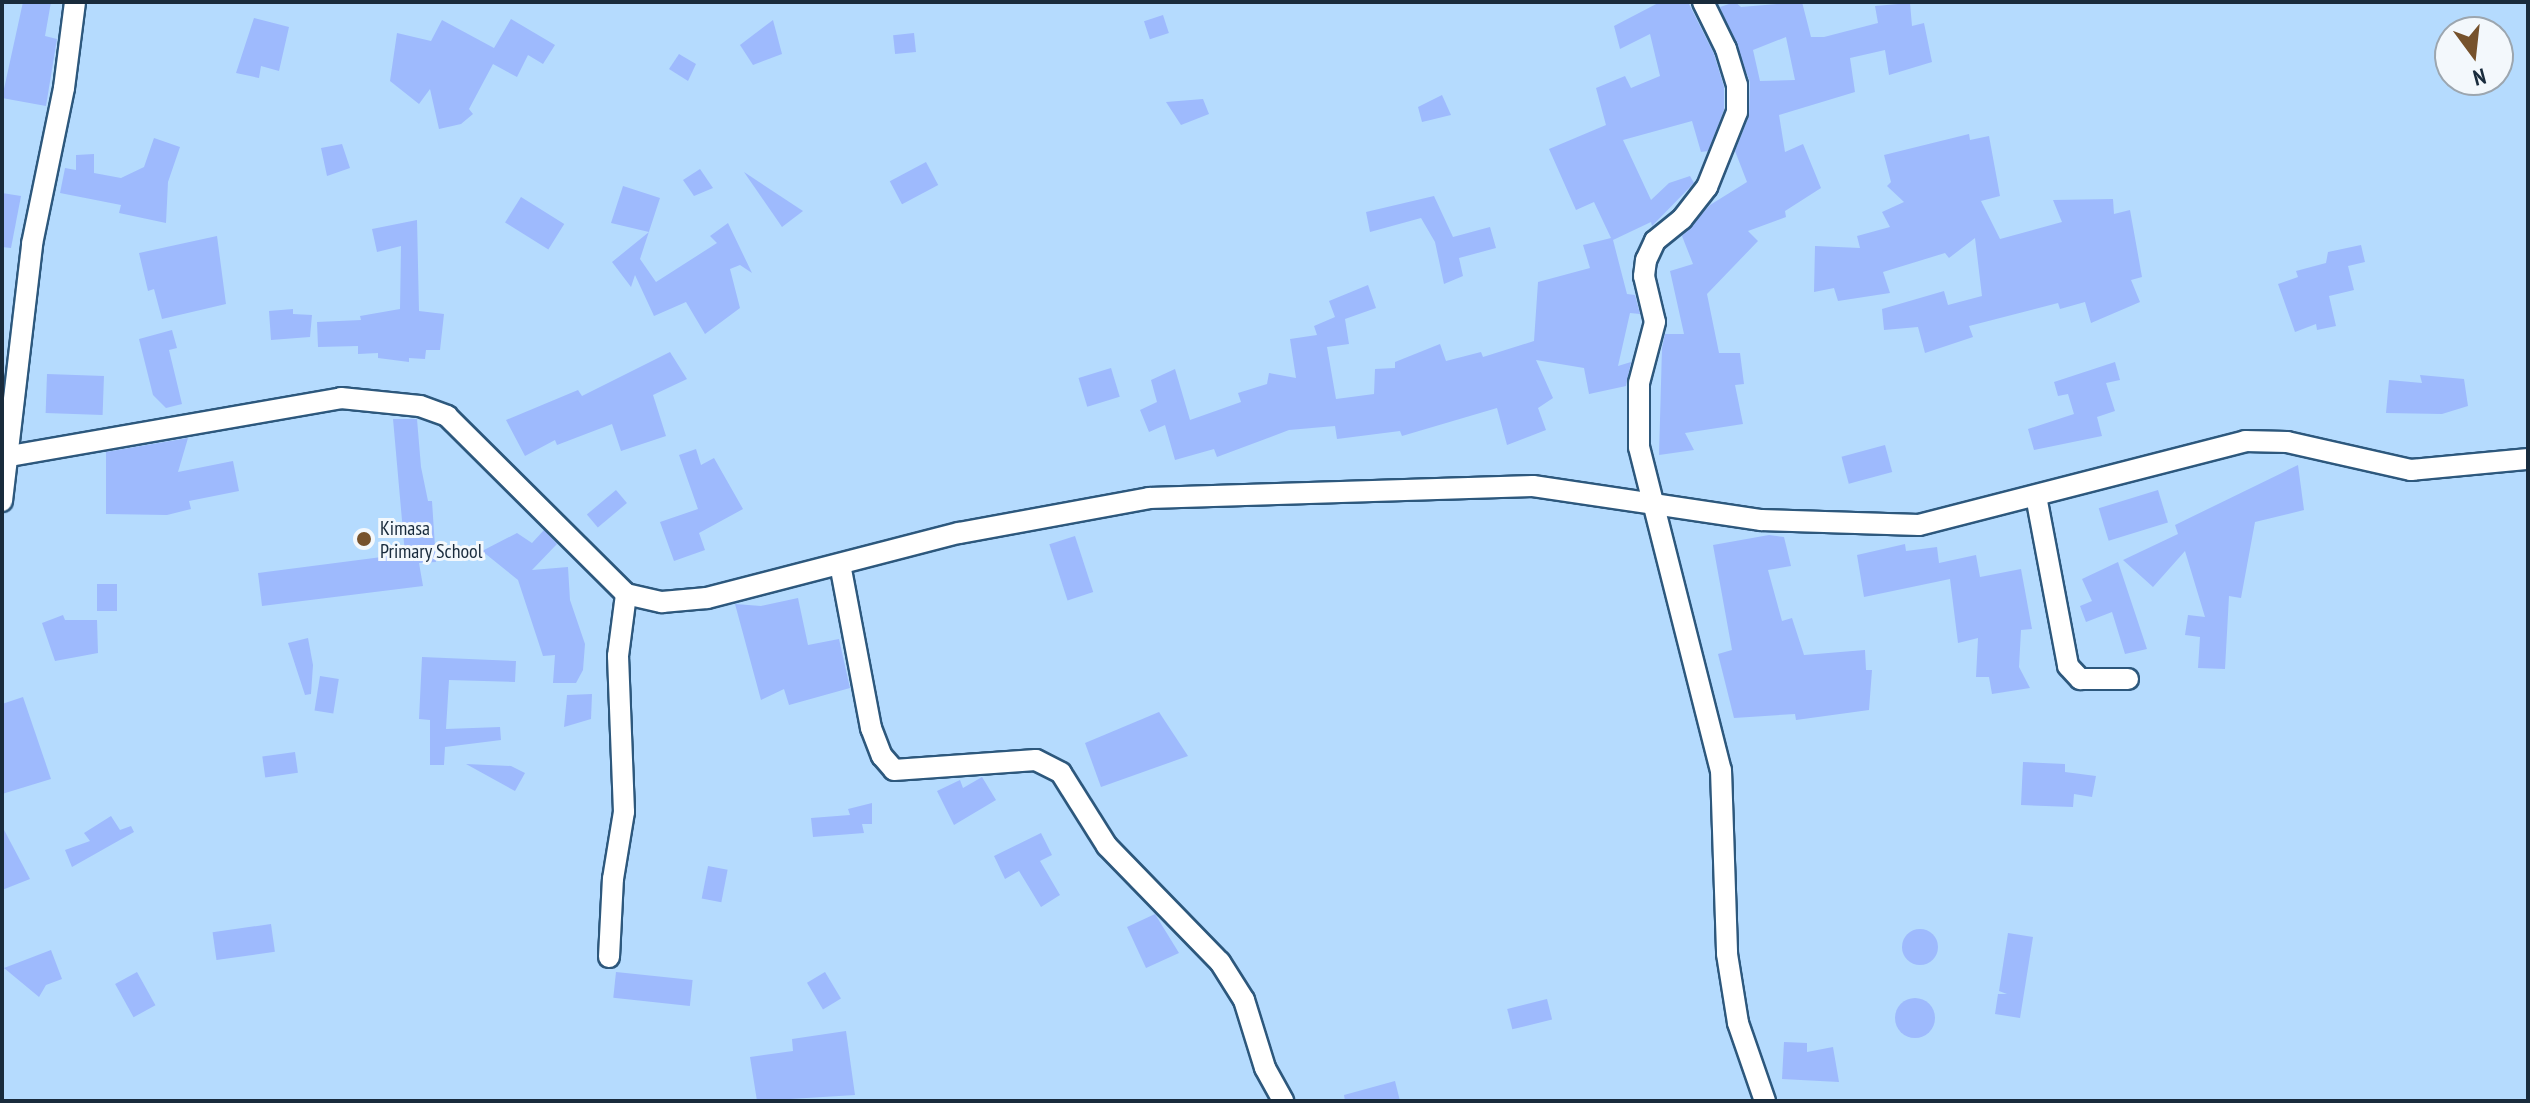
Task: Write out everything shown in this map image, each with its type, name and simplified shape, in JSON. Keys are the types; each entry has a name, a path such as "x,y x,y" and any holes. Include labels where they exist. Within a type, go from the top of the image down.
{"street":[{"path":"2,501 10,456 32,244 64,88 75,2"},
{"path":"1703,2 1726,49 1737,85 1737,112 1728,146 1707,187 1682,219 1655,241 1646,260 1644,276 1655,322 1639,383 1639,447 1721,770 1727,954 1738,1023 1765,1101"},
{"path":"10,456 341,398 420,406 447,416 626,594 662,602 707,598 959,533 1149,498 1533,486 1761,520 1919,525 2245,441 2287,442 2411,470 2528,459"},
{"path":"2036,496 2068,666 2080,679 2128,679"},
{"path":"840,564 871,728 888,763 894,770 931,770 1036,760 1061,773 1107,846 1220,962 1244,1000 1265,1068 1283,1101"},
{"path":"609,957 613,879 624,812 618,656 626,594"}],"building":[{"path":"23,2 51,2 45,36 57,39 46,106 2,98"},
{"path":"1660,2 1688,2 1714,54 1724,87 1724,110 1708,151 1701,152 1692,121 1623,140 1651,200 1669,183 1690,176 1694,183 1652,226 1651,222 1613,240 1627,294 1635,295 1640,314 1630,313 1618,366 1631,362 1626,386 1589,394 1584,368 1536,360 1553,398 1538,408 1546,430 1507,445 1497,408 1402,436 1400,431 1337,439 1335,426 1289,430 1217,457 1214,449 1175,460 1165,425 1149,432 1140,410 1157,402 1151,380 1175,369 1190,420 1241,402 1238,393 1267,384 1269,373 1296,378 1290,339 1317,335 1314,326 1335,317 1329,301 1368,285 1376,308 1345,319 1349,344 1327,347 1336,399 1374,394 1375,369 1395,368 1395,362 1440,344 1446,361 1481,352 1483,357 1534,341 1538,282 1590,268 1583,245 1611,238 1594,202 1576,210 1549,149 1606,125 1596,88 1625,76 1631,88 1660,76 1650,34 1620,49 1614,26"},
{"path":"1735,2 1741,7 1802,2 1811,37 1824,37 1878,23 1875,6 1910,3 1912,26 1924,23 1932,62 1889,75 1885,50 1850,58 1855,92 1779,115 1785,152 1803,144 1821,188 1785,211 1786,217 1748,231 1758,241 1707,294 1719,353 1740,353 1744,384 1735,385 1743,424 1685,433 1694,450 1659,455 1662,348 1665,334 1684,334 1670,271 1693,264 1682,236 1710,205 1747,182 1735,151 1749,116 1750,82 1720,7","holes":["1786,37 1795,80 1760,81 1753,50"]},
{"path":"1163,15 1169,33 1150,39 1144,21"},
{"path":"254,18 289,27 279,71 261,66 259,78 236,73"},
{"path":"511,19 555,45 543,64 528,55 517,77 493,64 469,109 473,114 461,124 439,129 430,89 419,104 390,81 397,33 431,41 442,20 494,48"},
{"path":"773,20 782,54 753,65 740,45"},
{"path":"914,33 916,52 895,54 893,35"},
{"path":"679,54 696,64 688,81 669,69"},
{"path":"1442,95 1451,115 1422,122 1418,107"},
{"path":"1203,99 1209,114 1181,125 1166,102"},
{"path":"1969,134 1970,140 1989,136 2000,196 1981,201 2000,239 2062,222 2053,200 2113,199 2114,214 2130,210 2142,277 2131,280 2140,302 2091,323 2085,302 2060,309 2058,303 1969,326 1973,337 1925,353 1918,327 1884,330 1882,309 1944,291 1948,305 1982,296 1975,238 1949,258 1945,253 1883,272 1890,293 1838,301 1834,288 1814,292 1815,246 1860,248 1857,236 1890,227 1882,212 1904,202 1887,186 1891,182 1884,155"},
{"path":"154,138 180,147 168,182 166,223 119,213 121,205 60,193 65,168 76,170 76,155 94,154 94,173 121,178 144,167"},
{"path":"342,144 350,168 327,176 321,148"},
{"path":"926,162 938,185 902,204 890,181"},
{"path":"700,169 713,188 694,196 683,180"},
{"path":"744,172 803,211 782,227"},
{"path":"623,186 660,198 649,232 611,223"},
{"path":"2,193 21,196 11,248 2,247"},
{"path":"1434,196 1453,237 1490,227 1496,248 1459,258 1463,276 1444,284 1435,242 1421,218 1370,232 1366,212"},
{"path":"521,197 564,224 548,249 505,222"},
{"path":"417,220 419,311 444,314 440,350 426,350 425,359 409,358 409,362 378,358 378,353 358,354 358,346 318,347 317,322 361,320 360,316 400,309 401,246 377,252 372,229"},
{"path":"728,223 752,273 740,265 730,269 740,308 705,334 686,302 654,316 635,275 631,287 612,262 649,232 640,259 656,282 717,243 710,236"},
{"path":"217,236 226,304 162,319 154,289 148,291 139,253"},
{"path":"2361,245 2365,262 2348,266 2354,290 2329,296 2336,326 2317,330 2316,324 2295,332 2278,284 2298,277 2296,271 2326,263 2328,252"},
{"path":"293,309 293,314 312,315 310,337 271,340 269,311"},
{"path":"172,330 177,348 169,350 182,404 166,408 153,395 139,339"},
{"path":"670,352 687,379 653,395 666,436 621,451 612,424 557,445 555,440 525,456 506,420 578,390 582,396"},
{"path":"2115,362 2120,380 2106,383 2115,411 2097,417 2102,436 2034,450 2028,429 2074,414 2068,394 2058,396 2054,382"},
{"path":"1111,368 1120,397 1087,407 1078,378"},
{"path":"47,374 104,376 103,415 46,413"},
{"path":"2420,375 2464,379 2468,406 2442,414 2386,413 2389,380 2422,383"},
{"path":"393,419 417,419 421,467 428,501 432,501 436,562 419,563 423,586 262,606 258,573 405,554"},
{"path":"188,438 178,472 233,461 239,491 189,501 191,509 167,515 106,514 106,452"},
{"path":"1885,445 1892,472 1849,484 1842,457"},
{"path":"696,449 701,465 714,458 743,509 699,533 705,550 674,561 660,522 698,509 679,455"},
{"path":"2298,465 2304,510 2255,522 2241,598 2229,596 2225,669 2198,668 2200,637 2185,635 2188,615 2205,617 2185,551 2153,587 2123,560 2178,534 2175,525"},
{"path":"616,490 627,503 598,527 587,514"},
{"path":"2158,490 2168,523 2109,541 2099,508"},
{"path":"544,530 557,544 532,570 568,567 570,600 585,644 583,670 576,683 553,683 555,655 543,656 518,580 482,551 517,533 532,543"},
{"path":"1769,535 1784,537 1791,566 1768,570 1782,621 1792,618 1804,655 1865,650 1866,670 1872,670 1869,710 1796,720 1795,714 1734,718 1718,654 1732,650 1713,545"},
{"path":"1075,536 1093,592 1068,600 1049,544"},
{"path":"1905,544 1906,551 1937,547 1939,563 1976,555 1980,577 2021,569 2032,629 2021,630 2019,667 2030,688 1992,694 1989,677 1976,677 1978,638 1958,643 1950,579 1864,597 1857,555"},
{"path":"2118,562 2147,649 2125,654 2112,612 2086,622 2080,606 2092,601 2082,579"},
{"path":"97,584 117,584 117,611 97,611"},
{"path":"798,598 808,645 839,639 850,688 789,705 784,689 761,700 735,604 761,606"},
{"path":"63,615 65,620 97,620 98,653 55,661 42,623"},
{"path":"308,638 313,665 311,694 305,695 288,643"},
{"path":"422,657 516,661 515,682 449,680 446,729 500,727 501,740 445,747 444,765 430,765 430,720 419,719"},
{"path":"320,676 339,679 333,714 315,711"},
{"path":"592,694 591,719 564,727 567,695"},
{"path":"23,697 51,779 2,794 2,704"},
{"path":"1159,712 1188,756 1101,787 1085,743"},
{"path":"295,752 298,773 265,777 262,757"},
{"path":"2023,762 2065,764 2065,772 2096,776 2092,797 2074,794 2073,807 2021,805"},
{"path":"466,764 511,766 525,773 515,791"},
{"path":"982,777 996,800 954,825 937,791 960,780 963,788"},
{"path":"872,803 872,824 862,824 864,833 813,837 811,818 850,815 848,809"},
{"path":"111,816 120,830 131,826 134,832 72,867 65,850 90,841 84,833"},
{"path":"2,826 30,879 2,890"},
{"path":"1041,833 1052,855 1040,861 1060,895 1041,907 1019,871 1005,879 994,856"},
{"path":"708,866 728,870 721,902 702,898"},
{"path":"1155,914 1179,953 1146,968 1127,927"},
{"path":"271,924 275,952 216,960 213,932"},
{"path":"1920,929 1933,934 1938,947 1933,960 1920,965 1907,960 1902,947 1907,934"},
{"path":"2008,933 2033,937 2020,1018 1995,1014 1998,994 2007,994 1999,991"},
{"path":"51,950 62,979 46,985 39,997 4,968"},
{"path":"137,972 155,1005 134,1017 115,984"},
{"path":"616,972 693,980 690,1006 613,998"},
{"path":"825,972 841,999 823,1009 807,983"},
{"path":"1915,998 1929,1004 1935,1018 1929,1032 1915,1038 1901,1032 1895,1018 1901,1004"},
{"path":"1547,999 1552,1019 1512,1029 1507,1009"},
{"path":"846,1031 855,1095 757,1101 750,1057 793,1051 792,1039"},
{"path":"1784,1042 1807,1043 1807,1052 1833,1047 1839,1082 1782,1079"},
{"path":"1395,1081 1400,1101 1345,1101 1344,1095"}],"place":[{"name":"Kimasa Primary School","path":"364,539"}]}
